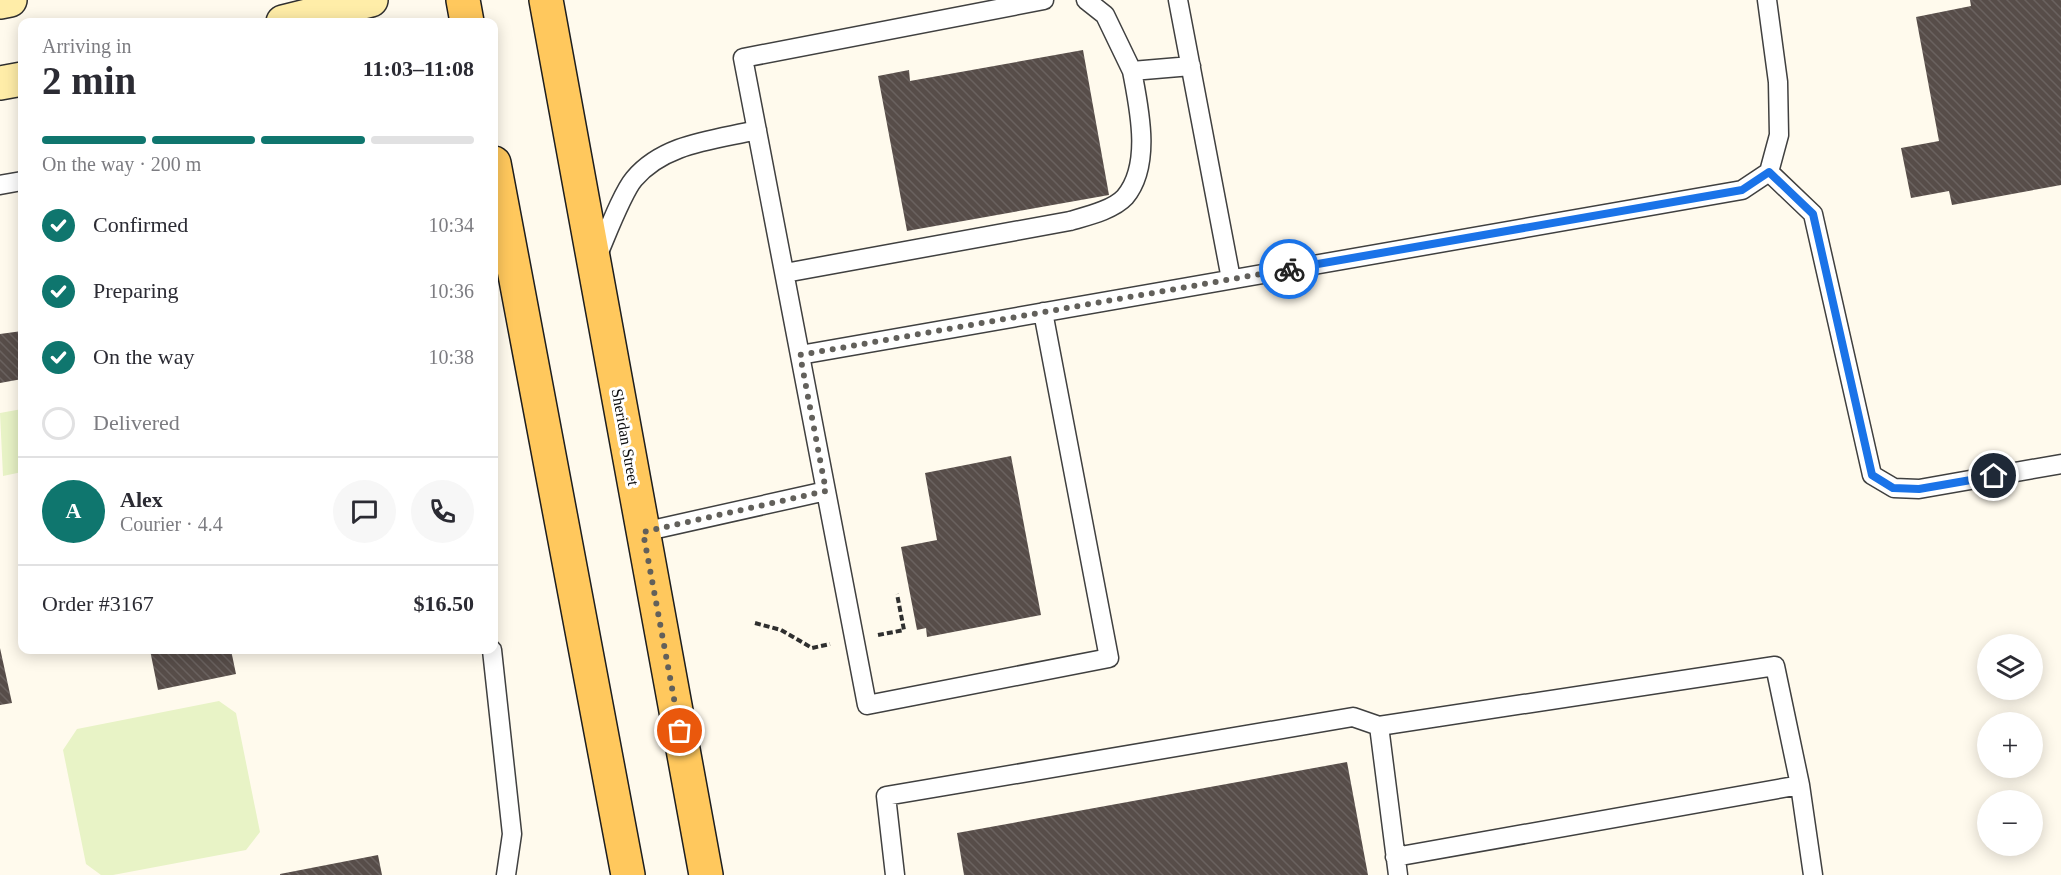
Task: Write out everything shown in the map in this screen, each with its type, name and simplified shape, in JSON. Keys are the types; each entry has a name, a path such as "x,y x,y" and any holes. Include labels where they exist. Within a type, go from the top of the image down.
{"main road":[{"path":"0,2 10,0"},
{"path":"299,18 371,0"},
{"path":"463,0 466,18"},
{"name":"Sheridan Street","path":"546,0 706,875"},
{"path":"0,84 18,80"},
{"path":"498,184 628,875"}],"lane":[{"path":"1043,312 1109,658 867,705 743,58 1044,0"},
{"path":"784,273 1070,221 1097,213 1125,197 1141,162 1140,117 1132,71 1105,15 1086,0"},
{"path":"1178,0 1231,279"},
{"path":"800,355 1742,190 1769,172 1779,135 1779,93 1767,0"},
{"path":"1132,71 1191,66"},
{"path":"594,263 634,180 657,159 682,147 757,130"},
{"path":"1769,172 1813,214 1872,475 1893,488 1919,489 2061,464"},
{"path":"0,185 18,182"},
{"path":"643,532 826,491"},
{"path":"492,654 512,834 506,875"},
{"path":"896,875 886,795 1353,717 1379,726 1775,666 1800,785 1814,875"},
{"path":"1379,726 1396,866 1800,785"}],"path":[{"path":"755,624 781,630 812,648 904,630 897,594"}],"green space":[{"path":"18,410 18,473 3,476 0,413"},
{"path":"219,701 236,713 260,832 246,850 113,875 101,875 86,864 63,750 77,729"}],"building":[{"path":"1970,0 2061,0 2061,185 1952,205 1949,191 1911,198 1901,148 1939,141 1916,17 1971,6"},
{"path":"1083,50 1109,195 907,231 878,76 909,70 910,81"},
{"path":"18,332 18,380 0,383 0,334"},
{"path":"1011,456 1041,615 927,637 926,628 917,630 901,547 937,540 925,473"},
{"path":"0,648 12,703 0,705"},
{"path":"151,654 232,654 236,674 158,690"},
{"path":"1347,762 1368,875 964,875 957,833"},
{"path":"378,855 382,875 280,875 280,874"}],"way so far":[{"path":"680,731 643,532 826,491 800,355 1289,269"}],"route":[{"path":"1289,269 1742,190 1769,172 1813,214 1872,475 1893,488 1919,489 1994,476"}]}
